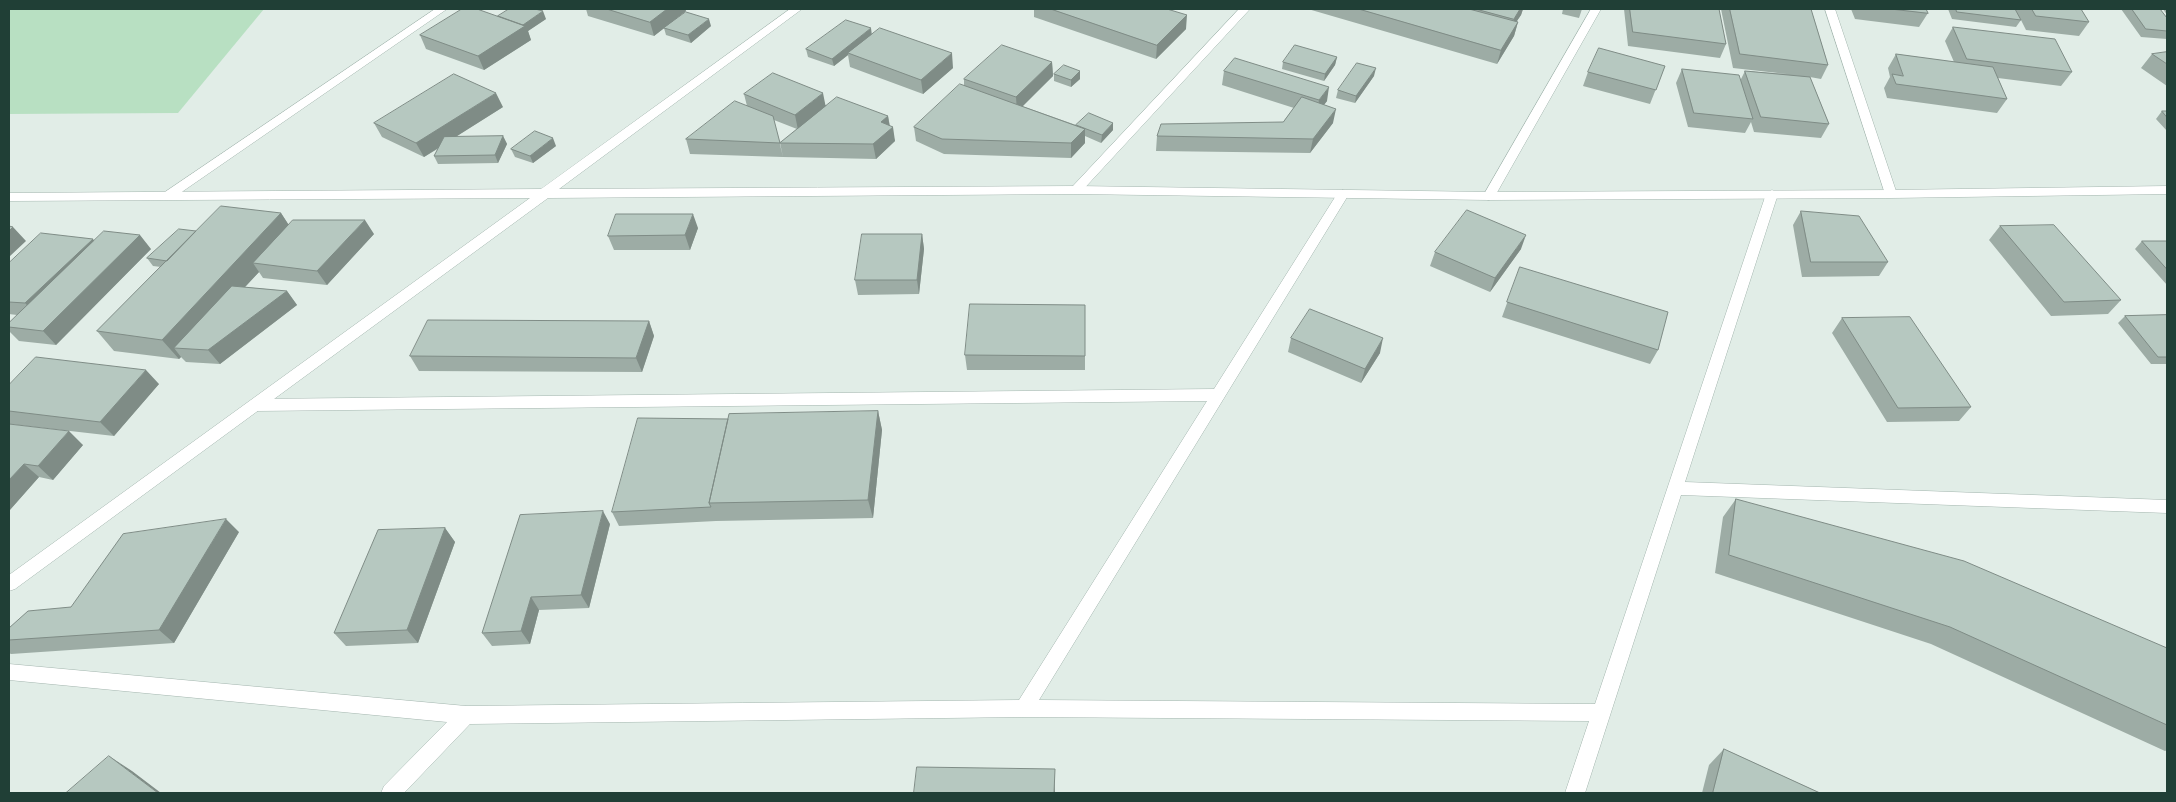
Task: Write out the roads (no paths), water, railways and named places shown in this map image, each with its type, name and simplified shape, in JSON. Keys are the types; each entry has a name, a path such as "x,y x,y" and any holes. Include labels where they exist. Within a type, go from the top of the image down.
{"street":[{"path":"169,195 442,9"},
{"path":"9,584 797,9"},
{"path":"1076,190 1245,9"},
{"path":"1488,196 1596,9"},
{"path":"1830,9 1891,194"},
{"path":"9,197 1076,190 1488,196 1891,194 2167,190"},
{"path":"1024,708 1343,194"},
{"path":"1576,793 1772,194"},
{"path":"255,405 1218,395"},
{"path":"1676,488 2167,508"},
{"path":"9,672 466,715 1024,708 1602,713"},
{"path":"391,793 466,715"}]}
